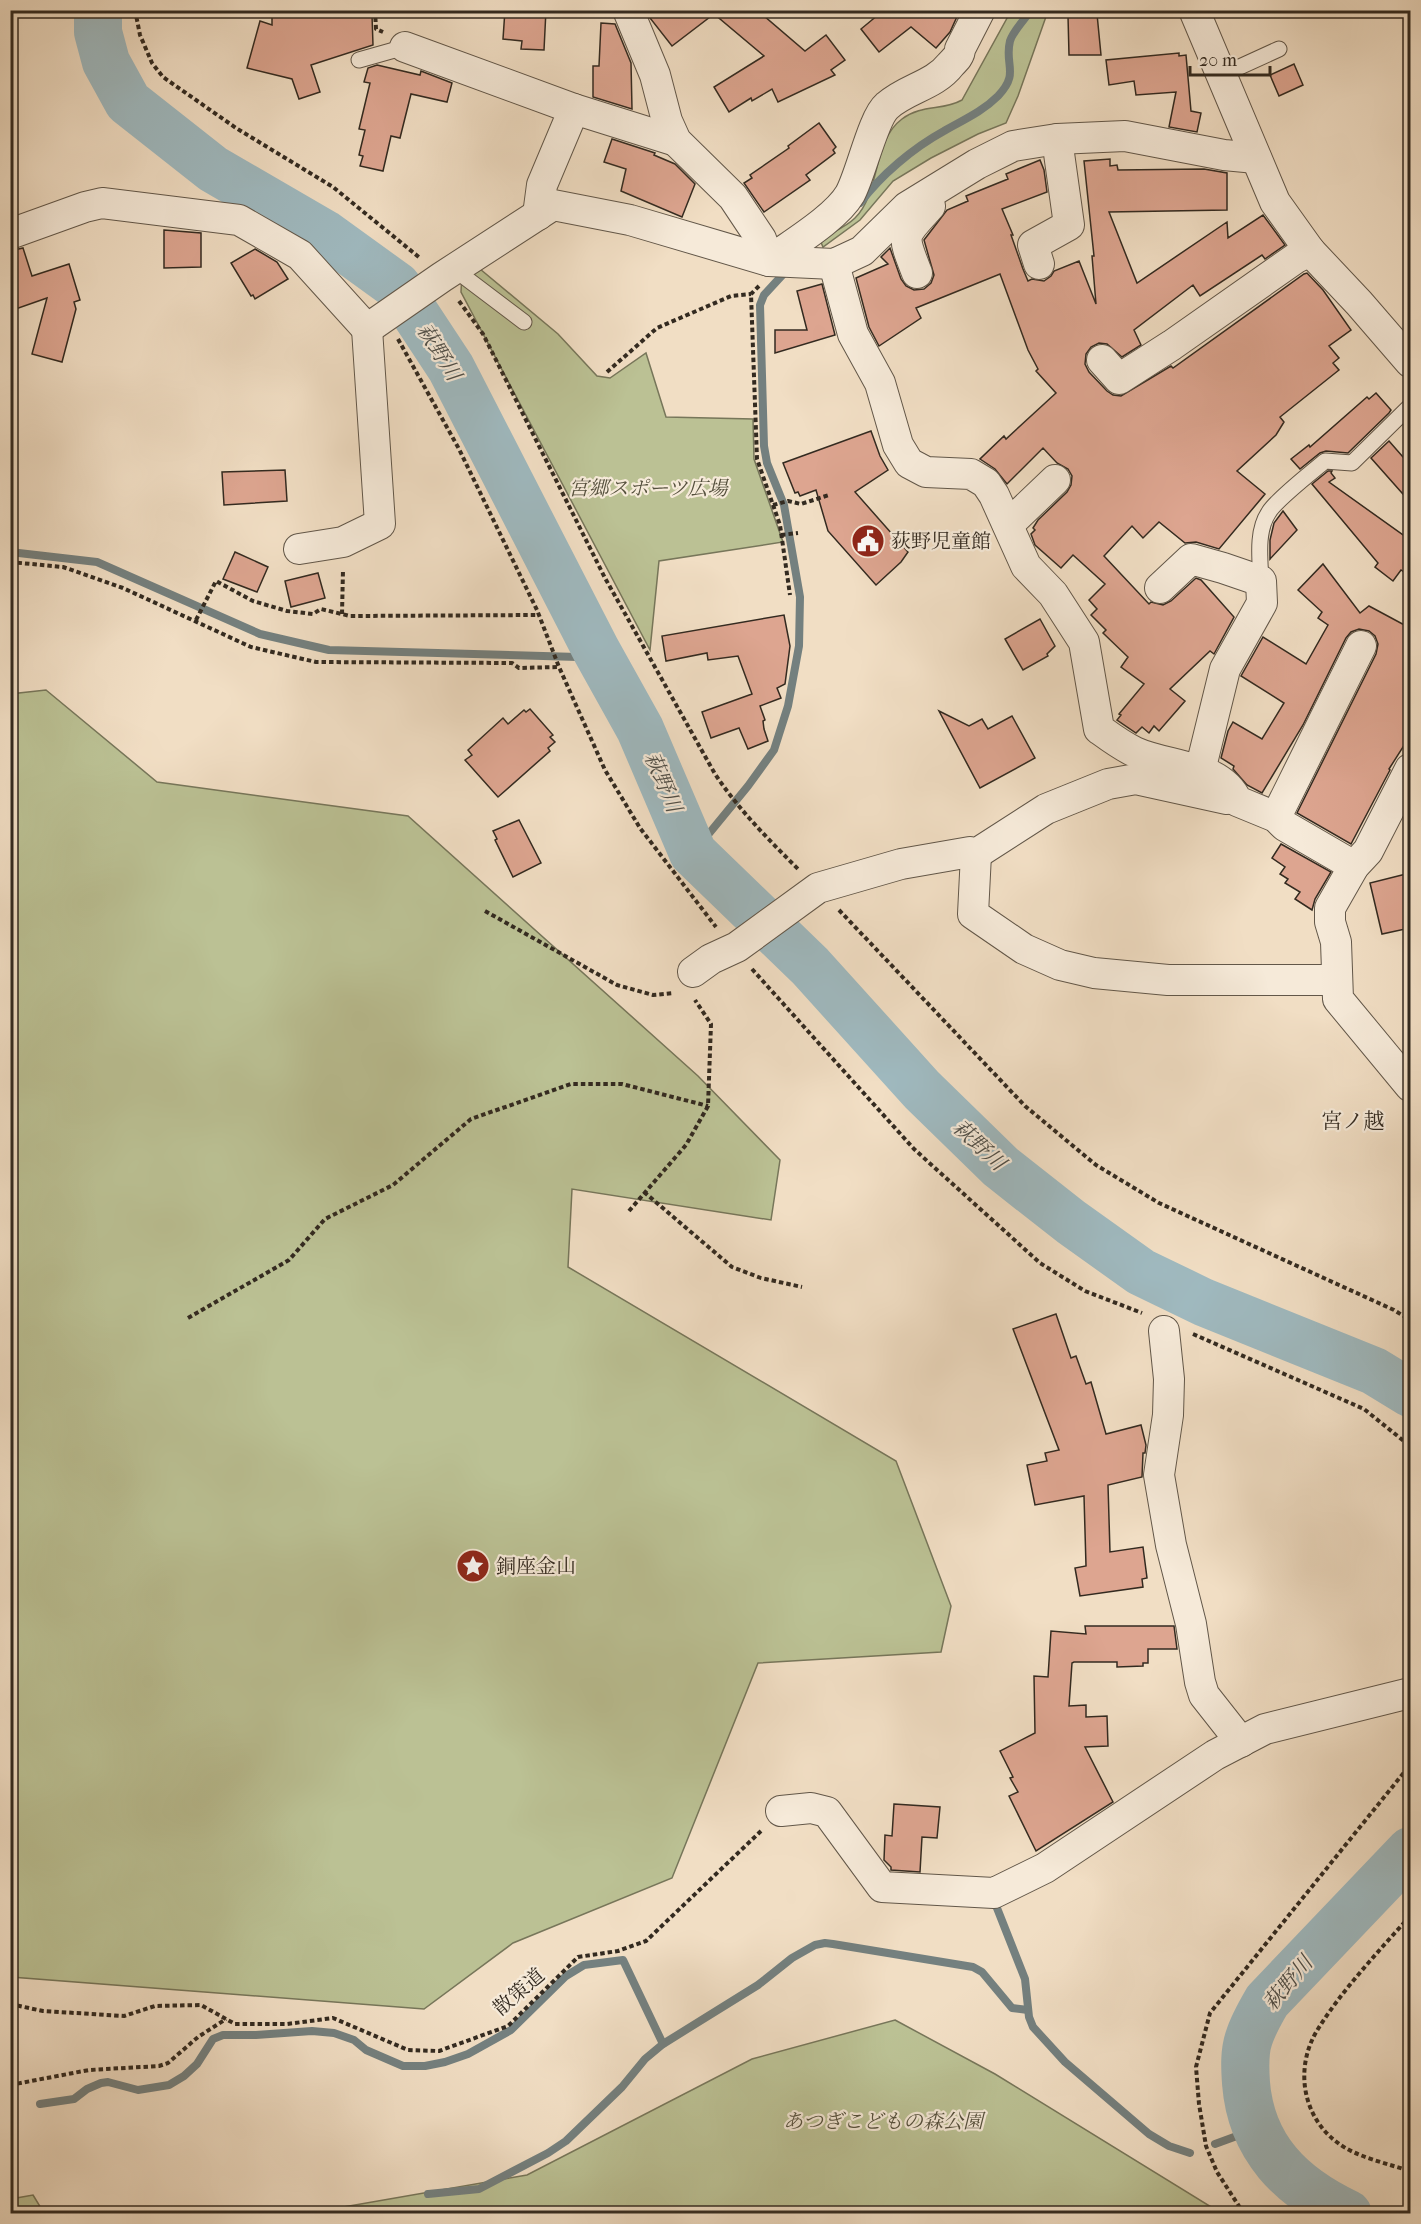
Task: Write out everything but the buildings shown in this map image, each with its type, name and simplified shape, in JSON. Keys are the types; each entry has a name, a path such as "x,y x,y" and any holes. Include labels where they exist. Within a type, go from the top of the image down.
{"street":[{"path":"628,10 655,75 667,122 676,141 733,197 778,261"},
{"path":"778,261 836,212 849,195 879,118 886,106 944,73 960,53 980,10"},
{"path":"1194,10 1275,202 1310,251 1410,362"},
{"path":"405,47 574,109 676,141"},
{"path":"538,215 542,185 574,109"},
{"path":"376,323 553,205 630,220 778,261 833,264 862,251 908,207 977,164 1013,146 1058,139 1125,136 1224,155 1256,158"},
{"path":"1032,246 1069,225 1058,139"},
{"path":"917,273 907,246 907,234 910,226 934,201 938,188"},
{"path":"10,234 102,203 239,220 300,255 376,323 380,524 343,542 299,549"},
{"path":"1118,378 1172,345 1296,258 1310,251"},
{"path":"833,264 853,334 880,383 898,445 909,463 926,472 971,474 986,483 994,495 1026,566 1053,594 1084,642 1099,729 1135,752 1212,776 1232,789 1237,801"},
{"path":"1008,525 1054,480"},
{"path":"1160,588 1191,559 1261,581 1262,603 1226,669 1200,771"},
{"path":"1276,817 1361,646"},
{"path":"1410,769 1368,851 1354,866 1330,908 1330,922 1336,942 1338,999 1410,1086"},
{"path":"976,854 1046,809 1108,784 1136,779 1237,801 1276,817 1286,826 1354,866"},
{"path":"691,982 711,959 735,948 813,892 901,864 970,852 976,854"},
{"path":"976,854 973,914 1024,949 1060,965 1094,973 1168,980 1324,980 1337,982"},
{"path":"1164,1331 1169,1379 1168,1415 1159,1475 1171,1545 1191,1624 1204,1695 1241,1742"},
{"path":"781,1812 811,1808 826,1812 882,1887 994,1893 1045,1868 1215,1755 1265,1729 1410,1693"}],"lane":[{"path":"359,60 405,47"},
{"path":"1222,75 1279,50"},
{"path":"445,275 524,322"},
{"path":"1261,581 1260,541 1263,524 1269,510 1325,461 1352,463 1410,406"}],"path":[{"path":"135,10 140,35 152,63 163,77 236,128 333,187 445,275 483,334 605,578 715,774 730,797 813,892 1025,1106 1096,1165 1159,1203 1372,1300 1410,1320"},
{"path":"607,372 657,328 731,296 751,294 775,268 778,261"},
{"path":"751,294 757,459 782,535 790,595"},
{"path":"376,323 399,340 459,449 539,615 558,666 605,770 640,828 735,948 914,1149 1040,1263 1084,1291 1145,1314 1164,1331 1189,1333 1364,1409 1410,1446"},
{"path":"773,505 788,501 801,504 829,495"},
{"path":"782,535 798,533"},
{"path":"342,614 343,542"},
{"path":"10,562 63,567 123,588 196,619 250,647 316,662 512,663 519,668 558,666"},
{"path":"196,619 216,581 253,601 313,614 321,609 350,616 539,615"},
{"path":"485,910 617,985 653,994 691,982 711,1024 708,1106 686,1145 629,1211"},
{"path":"188,1318 289,1260 325,1219 393,1185 471,1119 571,1084 622,1084 708,1106"},
{"path":"644,1192 732,1267 761,1278 802,1287"},
{"path":"1244,2214 1217,2172 1206,2145 1199,2104 1196,2067 1210,2013 1410,1765"},
{"name":"散策道","path":"10,2004 43,2011 124,2016 156,2006 201,2005 235,2024 287,2024 333,2018 408,2050 439,2051 508,2026 578,1957 618,1951 646,1941 781,1812"},
{"path":"1410,1916 1364,1969 1317,2030 1308,2052 1303,2087 1311,2113 1326,2134 1340,2145 1410,2171"},
{"path":"10,2085 89,2070 159,2066 168,2063 198,2037 226,2019"}],"green space":[{"path":"1011,11 1048,11 1006,123 978,134 931,158 893,181 860,220 823,247 820,240 855,218 863,207 869,195 881,153 892,129 902,119 917,111 947,106 962,100"},
{"name":"宮郷スポーツ広場","path":"474,264 558,334 597,376 610,378 646,353 666,417 753,419 754,459 783,542 659,561 650,650 461,292 462,273"},
{"path":"46,690 157,782 408,816 698,1076 780,1160 771,1220 572,1189 568,1267 896,1461 951,1606 941,1652 758,1663 672,1878 513,1943 424,2009 11,1977 10,694"},
{"name":"あつぎこどもの森公園","path":"895,2020 995,2074 1221,2213 309,2213 527,2175 752,2059"},
{"path":"33,2195 44,2213 11,2213 11,2199"}],"waterway":[{"name":"萩野川","path":"98,10 98,32 106,62 128,102 213,169 325,234 397,286 451,368 596,650 640,729 693,853 810,966 922,1090 1001,1167 1071,1222 1141,1272 1203,1302 1374,1371 1410,1393"},
{"path":"860,203 878,182 909,154 979,111 998,96 1005,88 1010,75 1010,41 1031,10"},
{"path":"693,853 748,786 774,750 788,706 799,646 800,597 784,505 767,463 764,446 760,305 764,295 787,270"},
{"path":"10,552 97,562 260,634 329,650 578,657 596,650"},
{"name":"萩野川","path":"1348,2214 1327,2203 1292,2178 1265,2146 1249,2106 1246,2049 1253,2028 1267,2001 1410,1851"},
{"path":"995,1903 1025,1979 1029,2017 1033,2027 1065,2062 1149,2134 1169,2146 1190,2153"},
{"path":"428,2194 479,2189 548,2153 566,2141 622,2087 645,2059 663,2044 758,1985 792,1958 815,1945 833,1944 973,1967 982,1972 1012,2008 1028,2010"},
{"path":"40,2104 74,2099 87,2089 101,2083 108,2082 138,2090 169,2085 184,2076 197,2064 213,2039 223,2035 312,2031 334,2033 354,2040 366,2050 403,2066 425,2066 445,2062 468,2054 511,2030 566,1976 584,1965 623,1960 663,2044"},
{"path":"1215,2144 1256,2129"}],"place":[{"name":"荻野児童館","path":"868,541"},
{"name":"銅座金山","path":"473,1566"}],"district":[{"name":"宮ノ越","path":"1353,1121"}]}
